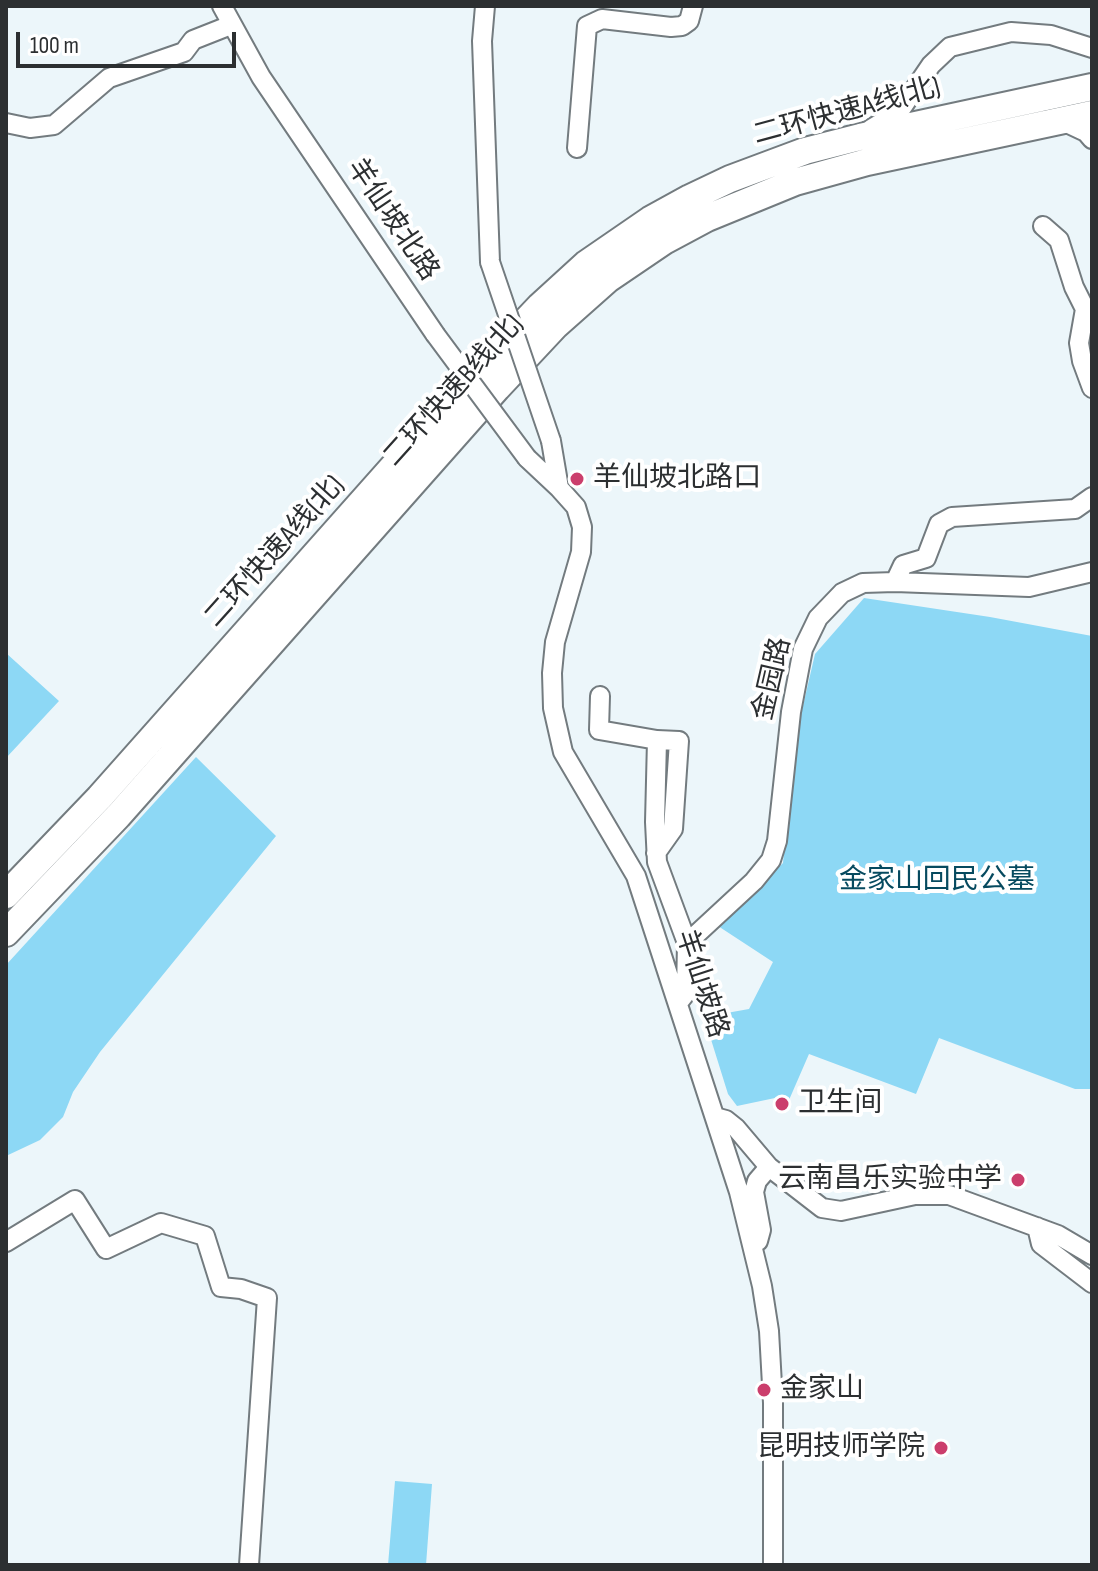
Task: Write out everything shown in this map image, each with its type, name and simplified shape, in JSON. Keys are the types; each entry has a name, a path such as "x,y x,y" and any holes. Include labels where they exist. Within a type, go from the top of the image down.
{"highway":[{"name":"二环快速A线(北)","path":"6,895 99,798 481,368 540,306 586,264 650,220 730,179 805,151 1092,87"},
{"name":"二环快速B线(北)","path":"6,933 118,816 497,388 555,326 608,279 664,241 707,218 795,182 867,162 1092,114"}],"street":[{"name":"羊仙坡北路","path":"222,6 288,118 435,334 527,458"},
{"path":"485,6 482,41 490,262 551,441 559,488"},
{"path":"577,148 587,26 602,19 682,26 689,21 693,6"},
{"path":"6,123 30,128 54,125 109,78 184,52 193,40 231,25"},
{"path":"860,137 899,112 931,65 950,47 1011,32 1051,35 1092,48"},
{"path":"1050,123 1069,124 1086,132 1092,139"},
{"path":"1043,226 1059,240 1074,287 1088,308 1079,343 1092,388"},
{"name":"羊仙坡路","path":"527,458 576,507 582,527 581,552 555,642 553,708 563,752 636,876 739,1192 752,1243 769,1331 773,1403 773,1565"},
{"path":"895,582 903,565 926,558 939,524 952,517 1075,509 1092,497"},
{"name":"金园路","path":"687,943 754,881 771,860 777,841 793,699 803,649 818,618 842,593 863,583 1029,587 1092,572"},
{"path":"600,696 599,730 679,741 673,829 656,853 687,943 686,993 678,1003"},
{"path":"715,1117 726,1120 736,1128 769,1167 822,1208 841,1211 915,1195 949,1195 1058,1235 1092,1255"},
{"path":"752,1243 758,1241 761,1230 754,1192 757,1181 769,1167"},
{"path":"6,1242 75,1200 106,1249 161,1223 205,1236 221,1287 241,1289 267,1298 249,1565"},
{"path":"1037,1227 1041,1244 1092,1283"}],"green space":[{"name":"金家山回民公墓","path":"864,598 1092,636 1092,1089 1075,1089 939,1038 916,1094 809,1054 789,1100 775,1098 737,1106 728,1094 704,1017 749,1009 773,962 718,926 783,863 793,749 815,654"},
{"path":"6,653 59,701 6,758"},
{"path":"196,757 276,836 100,1052 73,1092 63,1117 40,1140 6,1156 6,965"},
{"path":"395,1481 432,1484 426,1565 388,1565"}],"place":[{"name":"羊仙坡北路口","path":"577,479"},
{"name":"卫生间","path":"782,1104"},
{"name":"云南昌乐实验中学","path":"1018,1180"},
{"name":"金家山","path":"764,1390"},
{"name":"昆明技师学院","path":"941,1448"}]}
